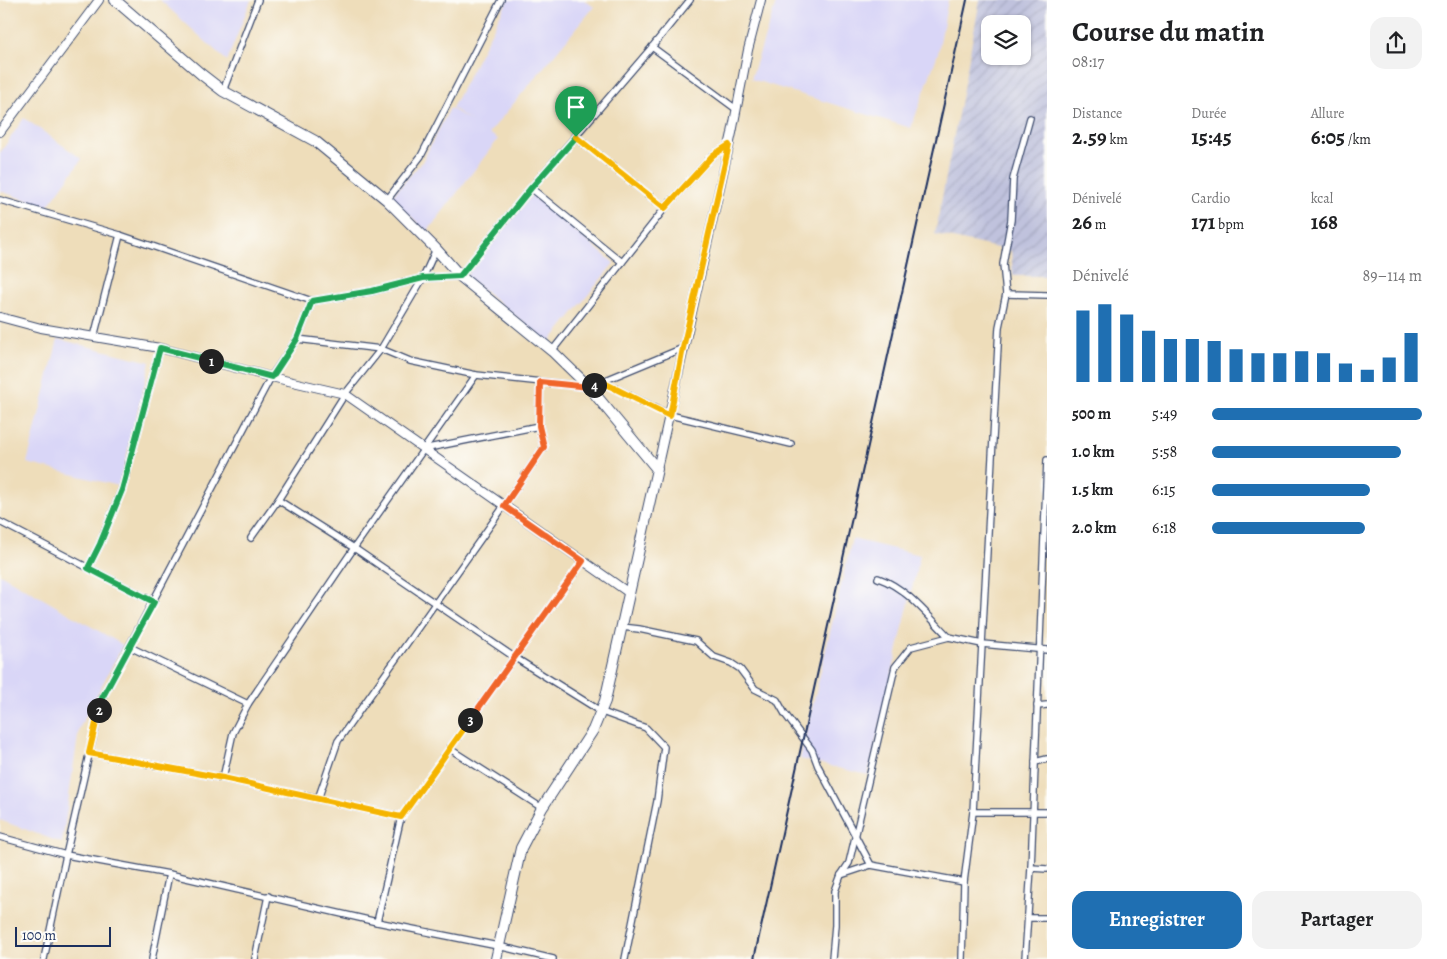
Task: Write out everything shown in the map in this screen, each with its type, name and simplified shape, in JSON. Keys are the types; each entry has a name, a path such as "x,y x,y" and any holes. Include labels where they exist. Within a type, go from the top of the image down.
{"highway":[{"path":"115,0 223,91 315,141 386,200 436,249 460,276 552,351 589,387 657,469 602,712 583,747 542,808 521,848 496,959"}],"main road":[{"path":"0,132 99,0"},
{"path":"657,469 729,145 748,50 761,0"},
{"path":"0,318 41,328 160,348 344,394 629,593"}],"street":[{"path":"223,91 258,0"},
{"path":"386,200 421,156 501,0"},
{"path":"0,200 120,235 312,301 372,291 423,278 460,276 531,188 690,0"},
{"path":"652,47 736,109"},
{"path":"962,959 964,882 973,812 999,327 1006,294 1003,264 1011,220 1014,179 1030,118"},
{"path":"576,137 665,208"},
{"path":"552,351 665,208 713,155 729,145"},
{"path":"531,188 622,262"},
{"path":"94,337 120,235"},
{"path":"251,538 278,500 344,394 381,350 423,278 436,249"},
{"path":"1006,294 1047,295"},
{"path":"44,959 102,698 272,377 297,339 312,301"},
{"path":"297,339 381,350 410,361 476,375 589,387 683,348"},
{"path":"88,568 122,490 160,348"},
{"path":"223,778 233,733 248,704 354,548 476,375"},
{"path":"318,799 338,742 544,447 539,426 540,382"},
{"path":"602,382 670,416 791,444"},
{"path":"423,449 539,426"},
{"path":"1025,959 1031,868 1047,460"},
{"path":"278,500 354,548 514,657 602,712 646,728 664,747 656,800 625,959"},
{"path":"0,522 154,602"},
{"path":"377,922 401,817 583,561"},
{"path":"878,578 902,590 949,637"},
{"path":"622,627 696,641 714,658 730,663 740,669 756,689 777,700 812,750 818,766 871,864"},
{"path":"832,959 835,891 841,875 849,863 895,667 911,646 949,637 982,644 1047,650"},
{"path":"130,646 248,704"},
{"path":"1037,706 1047,705"},
{"path":"450,749 542,808"},
{"path":"89,753 223,778 401,817"},
{"path":"1035,762 1047,759"},
{"path":"973,812 1047,812"},
{"path":"0,837 66,855 169,874 377,922 553,959"},
{"path":"841,875 871,864 964,882"},
{"path":"1031,868 1047,868"},
{"path":"152,959 169,874"},
{"path":"255,959 268,896"},
{"path":"1028,918 1047,918"}],"shaded area":[{"path":"160,0 251,0 227,61"},
{"path":"508,0 584,0 594,7 489,133 498,139 427,232 391,197 422,162 450,108 473,122 452,108"},
{"path":"777,0 948,0 938,53 911,128 751,79"},
{"path":"980,0 1047,0 1047,276 1013,276 1011,251 935,234"},
{"path":"24,118 82,159 47,207 0,191 0,153"},
{"path":"532,195 614,263 549,343 466,276"},
{"path":"58,339 150,362 119,486 27,463"},
{"path":"852,539 920,555 868,775 800,759"},
{"path":"0,574 123,645 79,729 62,843 0,820"}],"railway":[{"path":"754,959 967,0"}],"route":[{"path":"576,137 665,208 713,155 729,145 683,348 670,416 602,382 589,387 540,382 539,426 544,447 504,506 583,561 401,817 223,778 89,753 102,698 154,602 88,568 122,490 160,348 272,377 297,339 312,301 372,291 423,278 460,276 531,188 576,137"}]}
